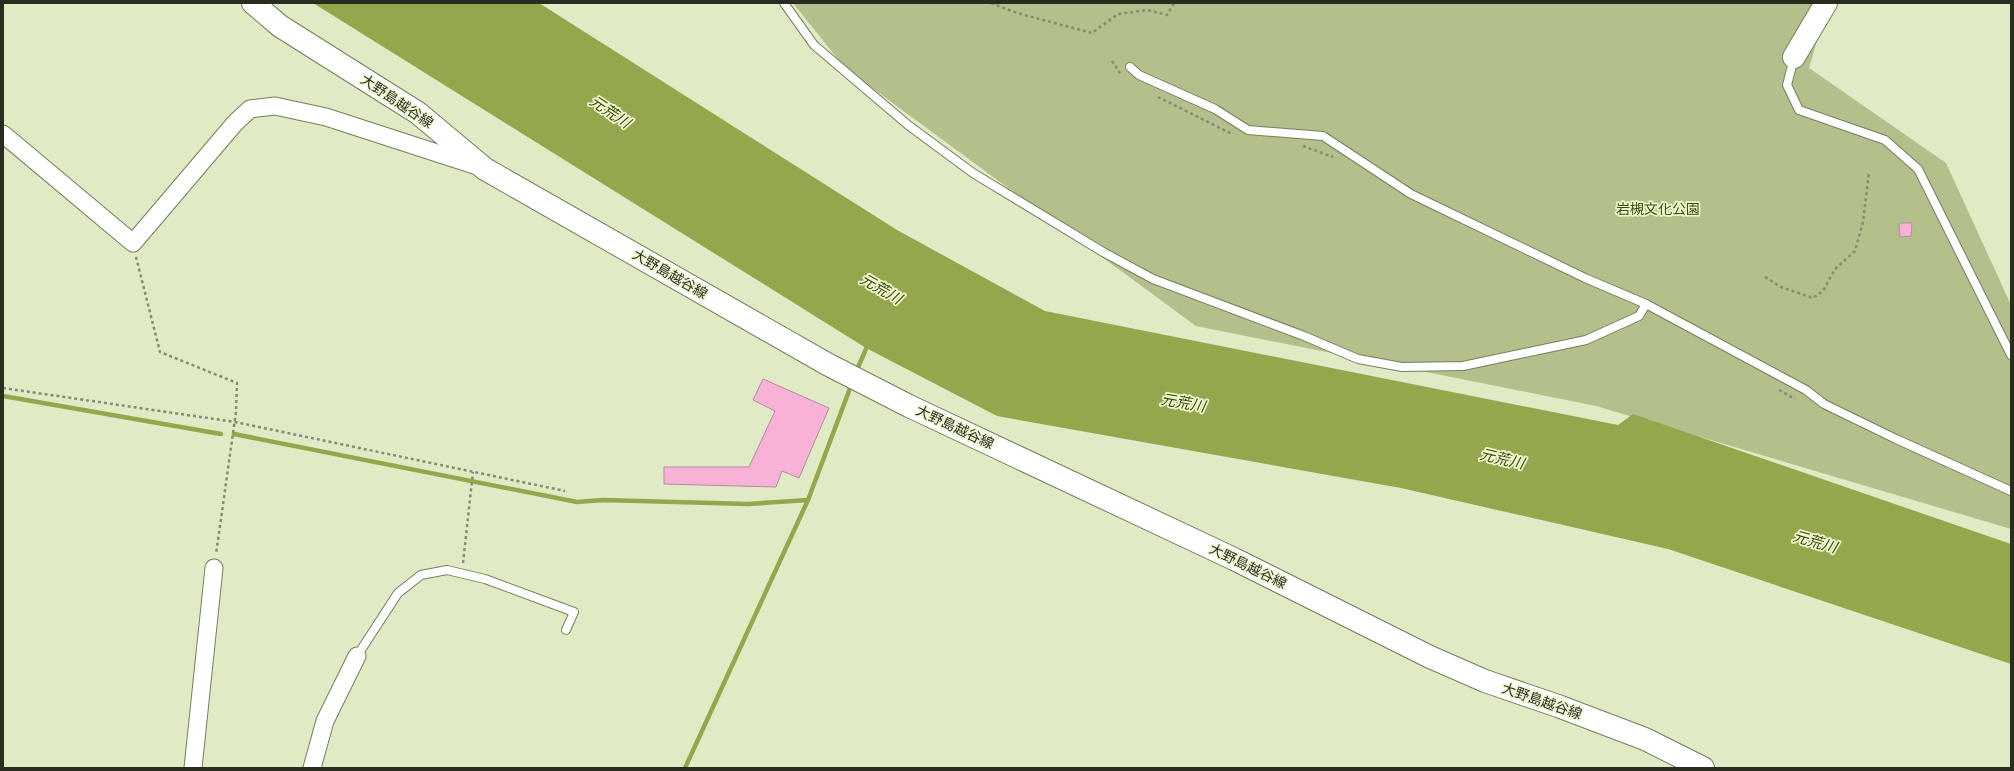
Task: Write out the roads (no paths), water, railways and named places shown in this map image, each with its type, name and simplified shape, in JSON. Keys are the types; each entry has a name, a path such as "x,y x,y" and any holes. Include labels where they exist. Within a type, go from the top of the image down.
{"main road":[{"name":"大野島越谷線","path":"253,3 280,26 418,113 485,168 827,364 909,406 1234,559 1430,657 1485,681 1558,706 1645,739 1703,768"},
{"path":"1794,57 1826,3"}],"street":[{"path":"3,134 133,243 235,123 250,109 275,106 326,117 485,168"},
{"path":"193,768 214,568"},
{"path":"312,768 325,721 357,656"}],"lane":[{"path":"784,3 814,45 908,125 973,173 1103,252 1153,279 1304,336 1358,359 1402,367 1463,366 1586,340 1639,316 1646,304"},
{"path":"1794,57 1787,85 1799,110 1885,140 1918,169 2011,355"},
{"path":"1130,68 1139,75 1215,109 1248,130 1323,136 1411,194 1585,278 1646,304 1806,390 1824,404 1896,439 2011,491"},
{"path":"357,656 398,593 421,575 447,570 485,579 574,612 566,630"}],"water":[{"name":"元荒川","path":"313,3 539,3 897,230 1045,311 1618,425 1633,414 2011,544 2011,664 1668,549 1401,488 997,416 866,348"}],"waterway":[{"path":"856,372 869,342"},
{"path":"685,768 808,500 852,383"},
{"path":"3,396 221,434"},
{"path":"234,434 577,502 603,500 748,504 808,500"}],"park label":[{"name":"岩槻文化公園","path":"1658,209"}]}
